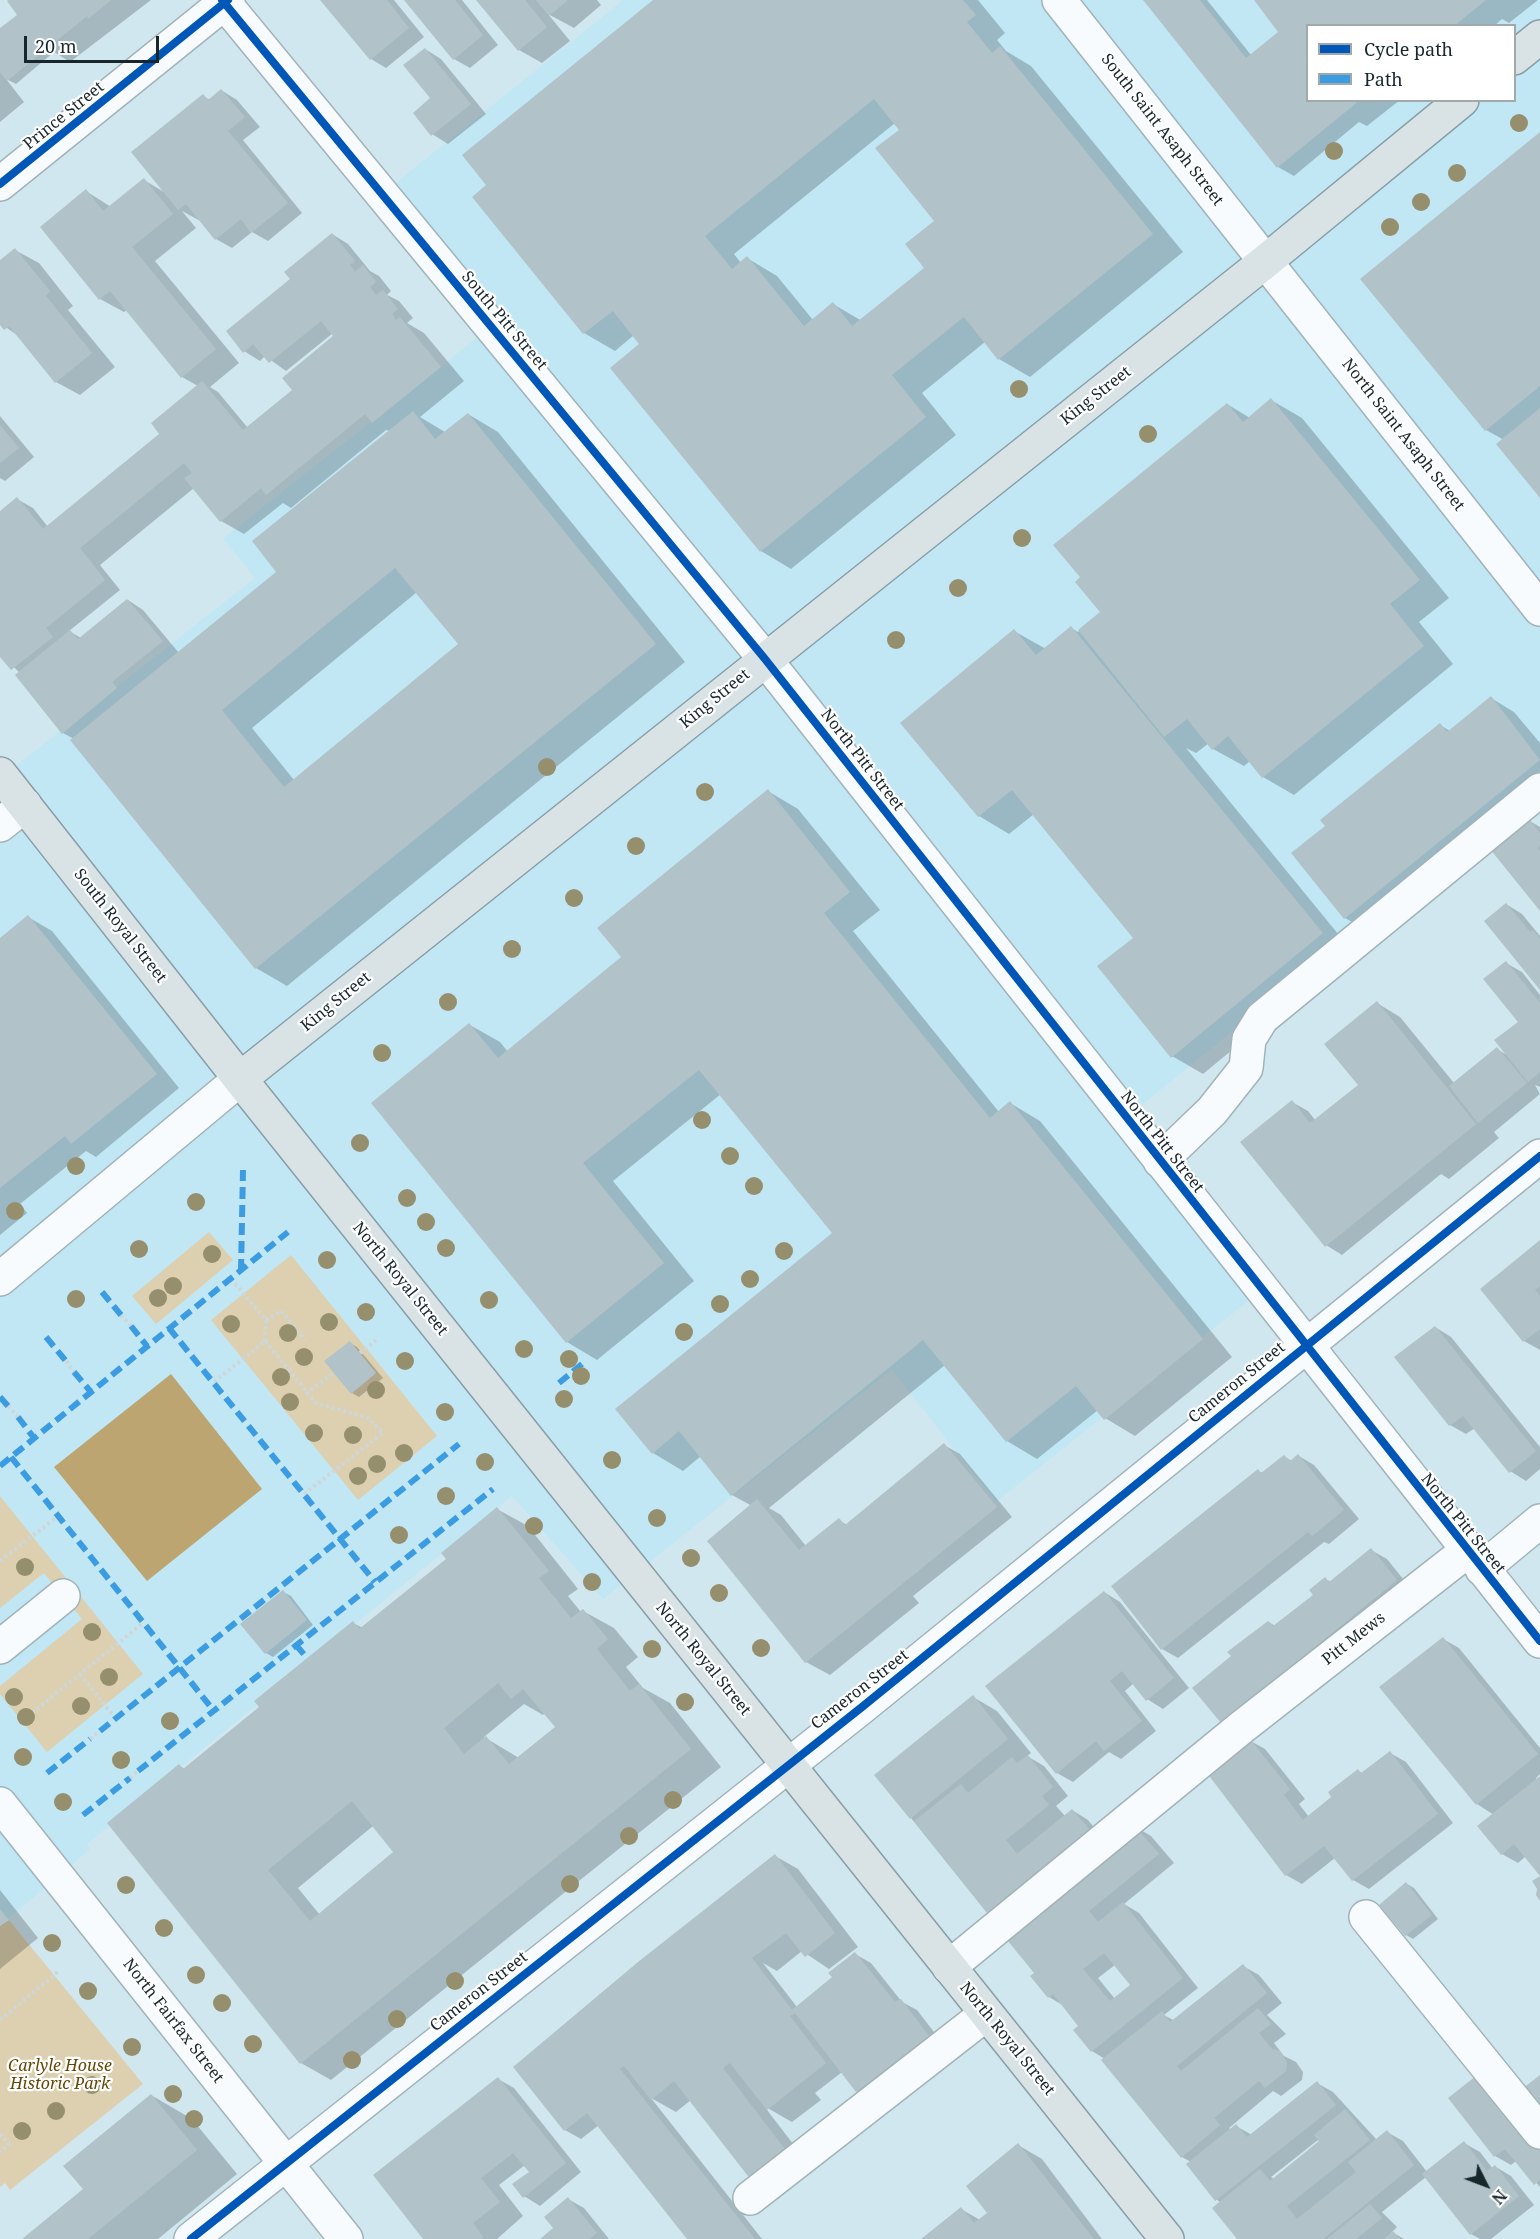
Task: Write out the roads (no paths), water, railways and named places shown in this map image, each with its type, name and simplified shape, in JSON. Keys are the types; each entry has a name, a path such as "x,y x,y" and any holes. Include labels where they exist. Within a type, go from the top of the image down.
{"main road":[{"path":"1516,57 1540,37"},
{"name":"King Street","path":"240,1079 1266,261 1460,102"},
{"name":"South Royal Street","path":"0,774 12,815 240,1079"},
{"name":"North Royal Street","path":"240,1079 1167,2239"}],"street":[{"name":"South Saint Asaph Street","path":"1059,0 1266,261"},
{"name":"Prince Street","path":"0,184 225,1"},
{"name":"South Pitt Street","path":"225,1 765,659"},
{"name":"North Saint Asaph Street","path":"1266,261 1537,598"},
{"name":"North Pitt Street","path":"765,659 1540,1641"},
{"path":"1160,1161 1212,1111 1246,1068 1249,1039 1262,1018 1540,790"},
{"name":"King Street","path":"0,1279 240,1079"},
{"name":"Cameron Street","path":"191,2239 862,1707 1540,1156"},
{"name":"Pitt Mews","path":"949,1967 1242,1727 1474,1560 1540,1521"},
{"path":"0,1647 63,1596"},
{"name":"North Fairfax Street","path":"0,1804 346,2239"},
{"path":"1366,1917 1540,2132"},
{"path":"750,2198 986,2014"}],"park label":[{"name":"Carlyle House Historic Park","path":"60,2075"}]}
